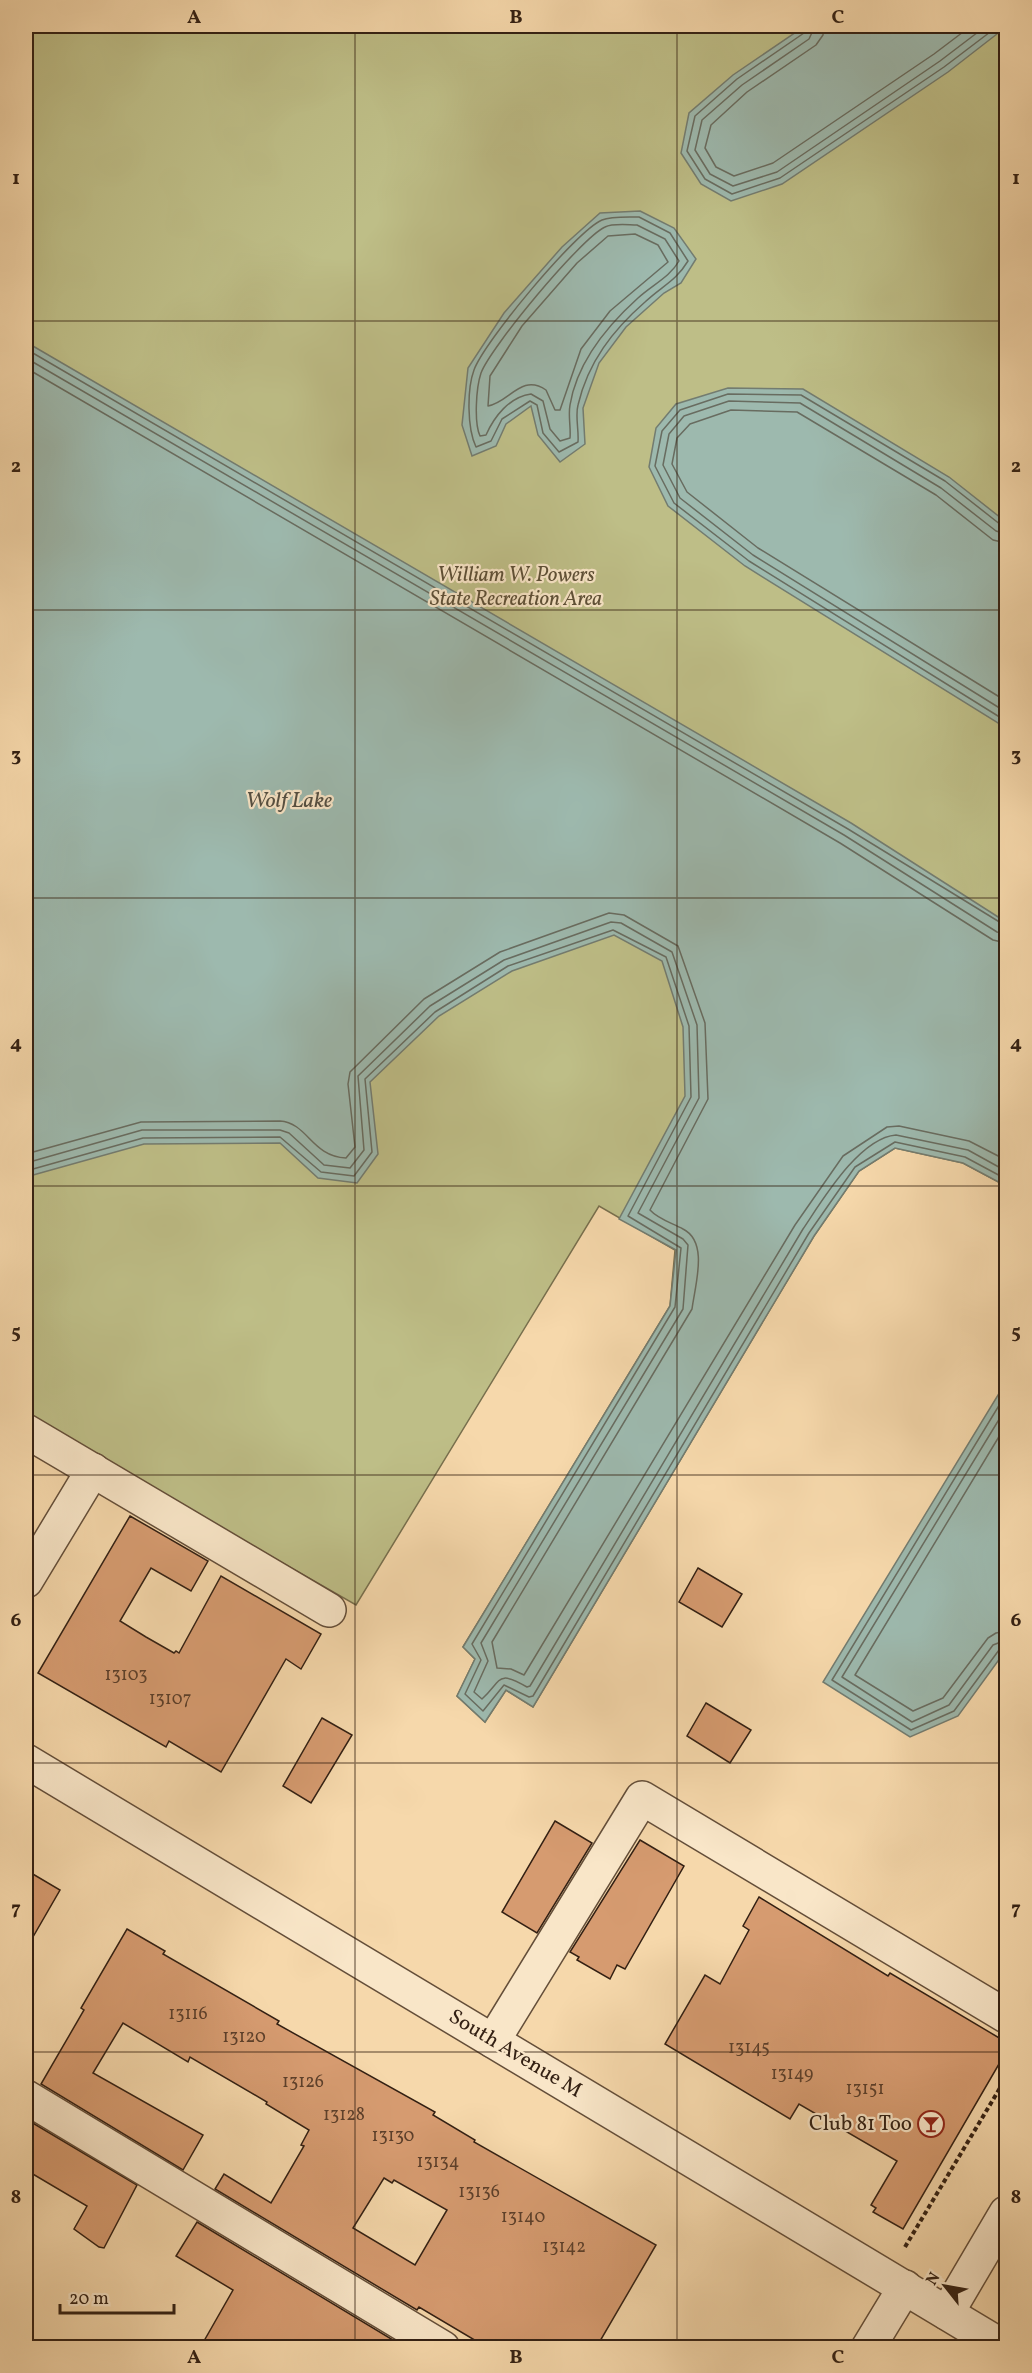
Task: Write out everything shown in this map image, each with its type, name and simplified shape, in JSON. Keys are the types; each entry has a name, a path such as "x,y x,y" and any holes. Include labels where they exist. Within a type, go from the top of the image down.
{"street":[{"path":"26,1431 329,1610"},
{"path":"26,1581 93,1470"},
{"name":"South Avenue M","path":"26,1761 1005,2348"},
{"path":"493,2041 642,1798 1006,2016"},
{"path":"26,2097 443,2348"},
{"path":"947,2313 1006,2213"},
{"path":"868,2348 905,2288"}],"path":[{"path":"900,2255 1006,2078"}],"green space":[{"name":"William W. Powers State Recreation Area","path":"26,26 1006,26 1006,1186 963,1163 895,1148 859,1171 814,1236 533,1707 506,1690 485,1722 457,1696 475,1659 463,1647 670,1306 675,1250 599,1206 356,1605 26,1416"}],"water":[{"path":"805,26 1006,27 948,72 782,184 731,201 701,184 681,153 689,113 733,75"},
{"path":"640,211 674,228 696,259 681,283 664,293 626,327 599,363 583,408 585,444 560,462 538,435 531,406 506,424 496,446 472,456 462,425 468,368 504,313 562,247 600,213"},
{"name":"Wolf Lake","path":"26,342 851,823 1006,922 1006,1186 963,1163 895,1148 859,1171 814,1236 533,1707 506,1690 485,1722 457,1696 475,1659 463,1647 670,1306 676,1250 619,1219 685,1096 683,1027 662,961 614,935 512,971 439,1016 370,1082 378,1154 357,1183 318,1178 280,1143 144,1144 26,1177"},
{"path":"728,388 803,389 949,477 1006,522 1006,728 745,566 668,506 649,467 656,428 676,404"},
{"path":"1006,1382 1006,1650 958,1716 910,1737 823,1682"}],"building":[{"path":"130,1516 208,1561 191,1591 151,1568 120,1621 174,1653 176,1651 179,1653 221,1576 321,1634 301,1669 286,1659 221,1772 169,1741 166,1747 38,1673"},
{"path":"698,1568 742,1594 722,1627 679,1602"},
{"path":"706,1703 751,1730 730,1763 687,1736"},
{"path":"322,1718 352,1735 311,1803 283,1786"},
{"path":"555,1821 592,1843 537,1933 502,1912"},
{"path":"640,1840 684,1866 625,1969 617,1965 610,1979 577,1960 579,1957 570,1952"},
{"path":"26,1870 60,1890 26,1949"},
{"path":"759,1897 888,1976 890,1973 1006,2042 1006,2052 903,2229 873,2212 876,2208 871,2205 897,2161 799,2104 790,2119 665,2044 705,1975 720,1984 749,1930 743,1926"},
{"path":"127,1929 165,1951 163,1954 279,2021 277,2024 435,2112 433,2115 475,2140 474,2142 656,2245 596,2348 488,2348 419,2307 417,2310 215,2189 224,2174 271,2203 304,2146 301,2145 309,2130 266,2104 267,2102 190,2057 188,2062 123,2023 93,2073 203,2135 183,2170 41,2084 84,2010 81,2008","holes":["384,2178 392,2183 394,2180 447,2210 415,2265 353,2228"]},
{"path":"26,2119 137,2185 104,2248 99,2247 74,2229 87,2206 26,2170"},
{"path":"197,2222 398,2343 395,2348 200,2348 233,2290 176,2256"}],"place":[{"name":"Club 81 Too","path":"931,2124"}]}
